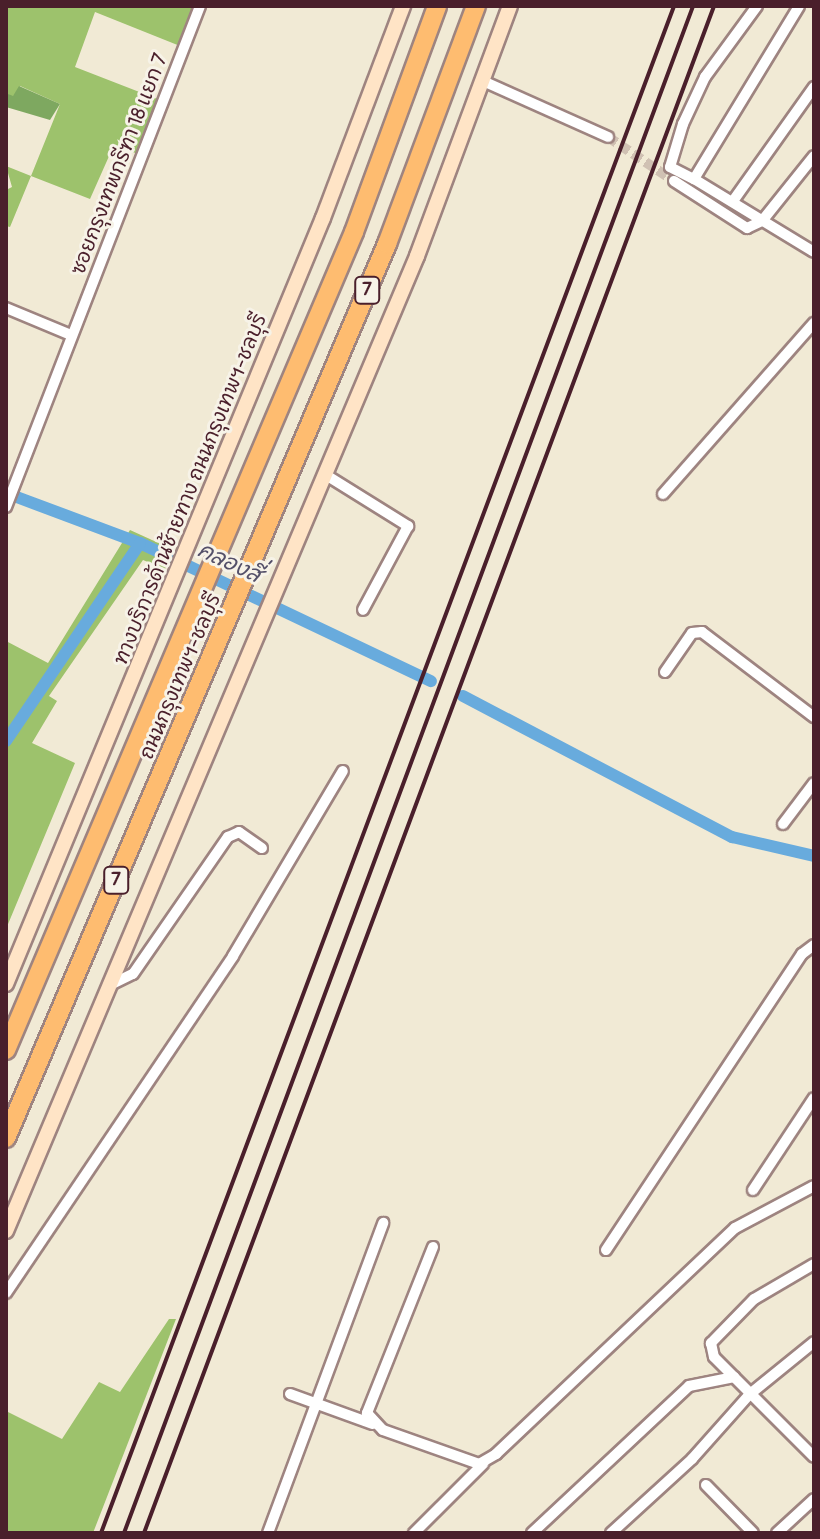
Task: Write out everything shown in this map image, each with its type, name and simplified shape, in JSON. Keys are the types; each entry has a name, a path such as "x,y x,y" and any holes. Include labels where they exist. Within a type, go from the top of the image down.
{"highway":[{"name":"ถนนกรุงเทพฯ-ชลบุรี","path":"6,1050 354,232 437,6"},
{"name":"ถนนกรุงเทพฯ-ชลบุรี","path":"6,1138 387,244 476,6"}],"main road":[{"name":"ทางบริการด้านซ้ายทาง ถนนกรุงเทพฯ-ชลบุรี","path":"6,984 192,541 403,6"},
{"path":"6,1231 326,475 510,6"}],"street":[{"name":"ซอยกรุงเทพกรีฑา 18 แยก 7","path":"6,507 200,6"},
{"path":"757,6 705,77 683,124 670,167 733,201 814,252"},
{"path":"694,179 799,6"},
{"path":"483,81 608,137"},
{"path":"733,201 814,87"},
{"path":"674,181 747,228 762,221 814,156"},
{"path":"6,308 71,335"},
{"path":"663,494 814,323"},
{"path":"326,475 408,526 363,610"},
{"path":"665,672 692,633 702,632 814,717"},
{"path":"6,1293 233,956 343,771"},
{"path":"783,824 814,783"},
{"path":"110,985 133,974 228,837 239,832 262,848"},
{"path":"606,1250 802,954 814,945"},
{"path":"753,1190 814,1098"},
{"path":"414,1533 484,1462 725,1236 766,1209 814,1186"},
{"path":"268,1533 383,1223"},
{"path":"373,1424 368,1407 433,1247"},
{"path":"814,1264 777,1283 718,1331 711,1350 750,1394 814,1457"},
{"path":"611,1533 692,1459 750,1394 814,1342"},
{"path":"532,1533 689,1386 734,1377"},
{"path":"290,1394 473,1464 484,1462"},
{"path":"706,1485 753,1533"},
{"path":"777,1533 814,1499"}],"green space":[{"path":"6,6 197,6 180,46 95,12 75,67 160,100 138,154 114,145 90,199 31,176 60,104 20,86 13,97 6,93"},
{"path":"19,86 60,104 50,120 6,107 6,93 13,96"},
{"path":"6,166 31,176 10,227 6,226 6,190 12,187"},
{"path":"130,530 174,550 165,569 143,560 49,696 57,701 32,743 75,763 6,929 6,641 48,663"},
{"path":"169,1319 176,1319 93,1533 6,1533 6,1411 62,1439 99,1382 120,1392"}],"waterway":[{"name":"คลองสี่","path":"6,493 140,543 431,681"},
{"path":"6,741 140,543"},
{"name":"คลองสี่","path":"463,696 732,837 814,856"}],"tunnel":[{"path":"608,137 674,181"}],"railway":[{"path":"101,1533 674,6"},
{"path":"124,1533 693,6"},
{"path":"144,1533 714,6"}]}
